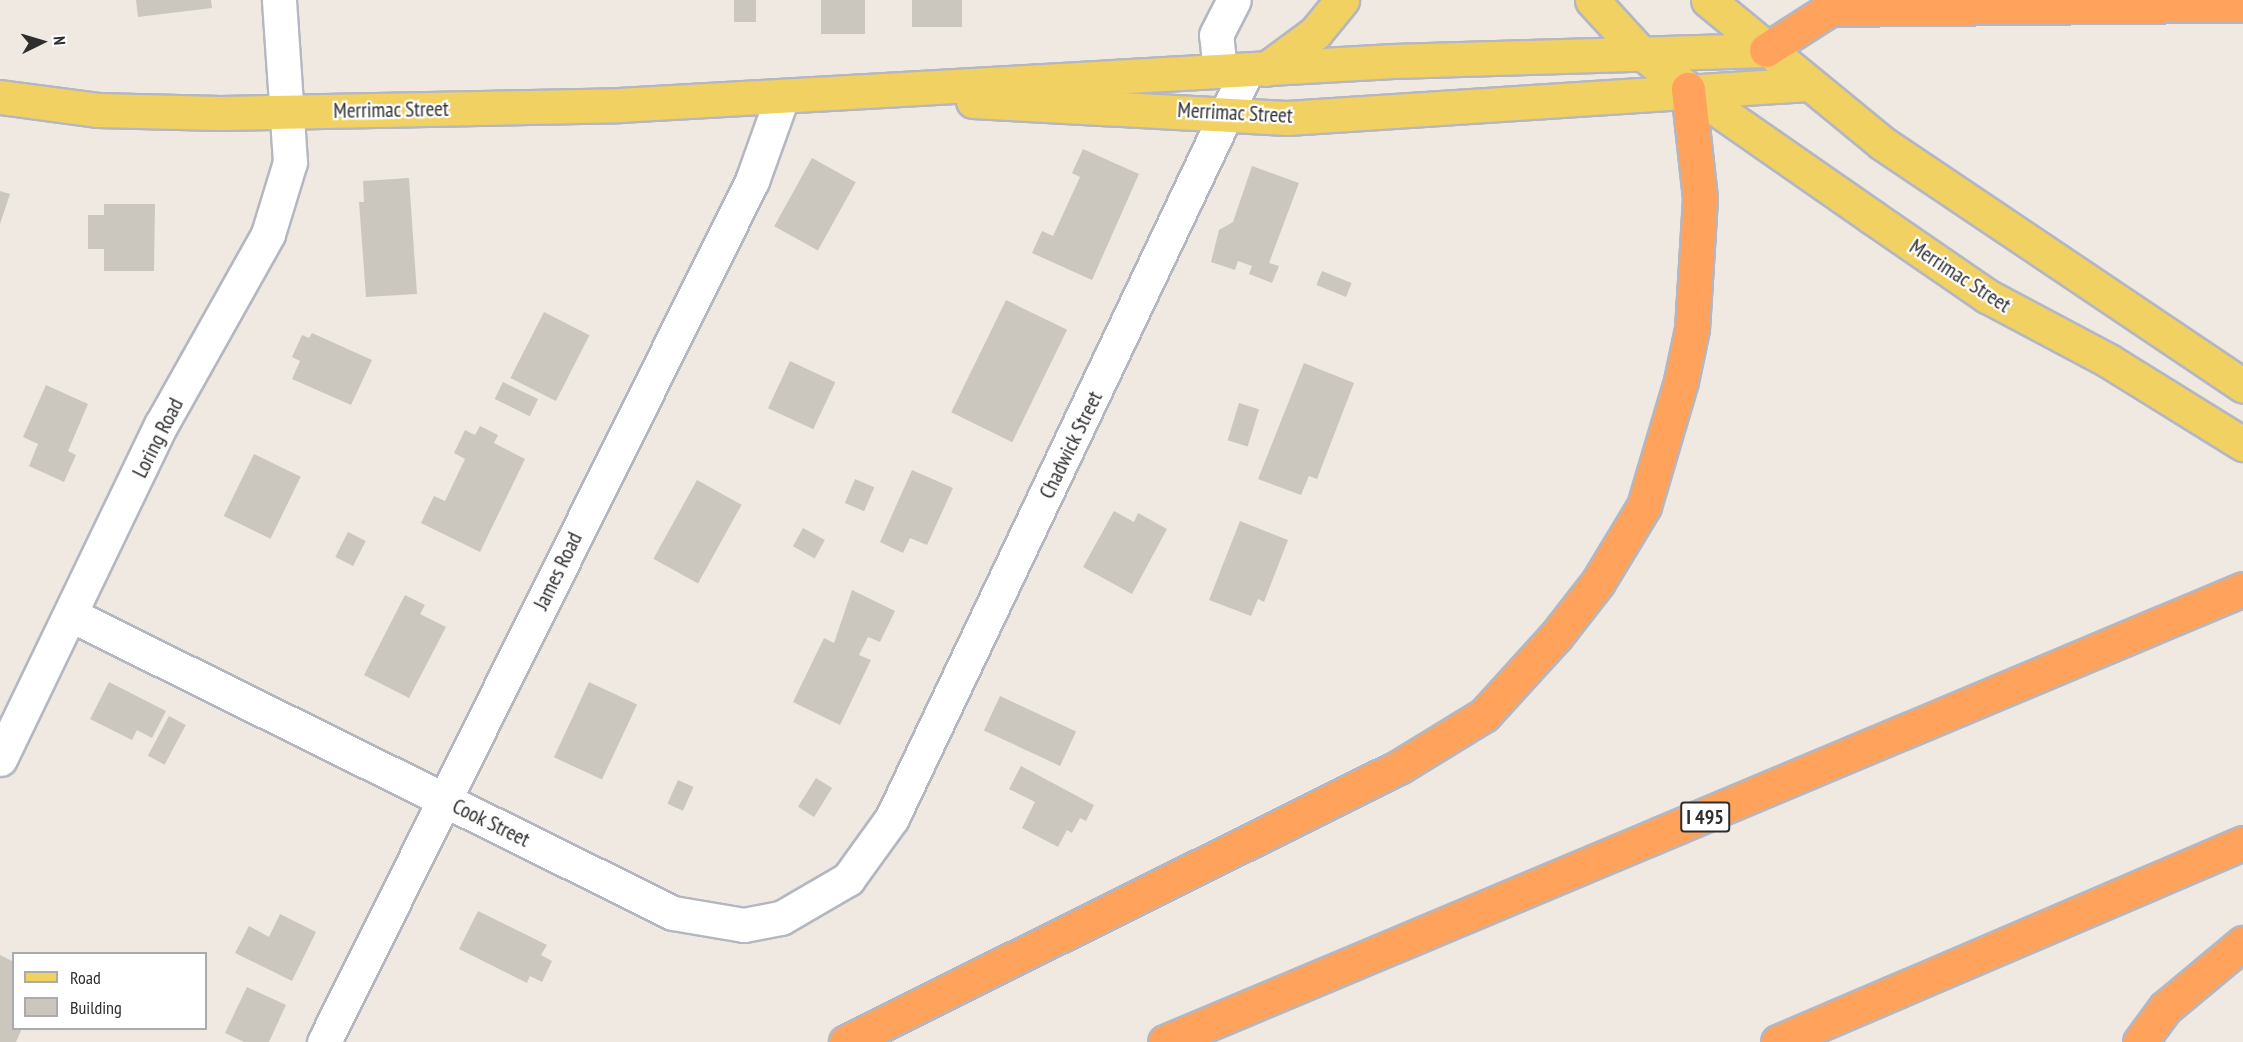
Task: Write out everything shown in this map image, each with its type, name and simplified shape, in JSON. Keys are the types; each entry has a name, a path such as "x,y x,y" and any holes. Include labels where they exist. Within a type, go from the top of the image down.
{"highway":[{"path":"1766,50 1830,9 2243,5"},
{"path":"846,1042 1399,767 1484,715 1556,636 1598,582 1644,506 1680,381 1692,329 1700,198 1688,89"},
{"name":"I 495","path":"1165,1042 2243,589"},
{"path":"1778,1042 2243,843"},
{"path":"2140,1042 2165,1008 2243,943"}],"main road":[{"path":"1244,70 1315,33 1342,0"},
{"path":"1592,0 1638,50"},
{"path":"1708,0 1807,84 1882,143 2243,386"},
{"name":"Merrimac Street","path":"0,98 98,110 290,112 782,97 1638,50 1766,50"},
{"name":"Merrimac Street","path":"1638,50 1688,89 1987,296 2109,361 2243,444"},
{"name":"Merrimac Street","path":"782,97 1228,114 1373,114 1688,89 1807,84"}],"street":[{"name":"Loring Road","path":"0,759 73,616 161,425 268,234 290,162 290,112 279,0"},
{"path":"1233,0 1216,35 1244,70"},
{"name":"Chadwick Street","path":"892,818 1228,114 1244,70"},
{"name":"James Road","path":"324,1042 752,181 782,97"},
{"name":"Cook Street","path":"73,616 673,913 744,925 781,918 848,879 892,818"}],"building":[{"path":"136,0 211,0 212,8 138,17"},
{"path":"734,0 756,0 756,22 734,22"},
{"path":"821,0 865,0 865,34 821,34"},
{"path":"912,0 962,0 962,27 912,27"},
{"path":"1083,149 1139,174 1092,280 1032,253 1042,231 1053,236 1080,177 1072,173"},
{"path":"812,158 856,182 818,250 774,226"},
{"path":"1252,166 1299,183 1269,263 1279,266 1272,283 1249,274 1252,266 1238,261 1235,270 1211,262 1219,230 1233,222"},
{"path":"409,178 417,294 366,297 359,202 364,202 363,181"},
{"path":"0,191 10,194 0,224"},
{"path":"104,204 155,204 154,271 104,271 104,249 88,249 88,215 104,215"},
{"path":"1322,271 1352,283 1346,297 1316,285"},
{"path":"1006,300 1067,330 1012,442 951,412"},
{"path":"544,312 589,335 556,401 510,378"},
{"path":"312,333 372,360 351,405 292,379 300,361 292,357 302,335 309,338"},
{"path":"790,361 835,382 813,429 768,408"},
{"path":"1304,363 1354,383 1317,479 1309,476 1301,495 1258,479"},
{"path":"503,382 538,399 530,416 495,399"},
{"path":"46,385 88,404 68,451 76,455 64,482 29,466 38,444 23,437"},
{"path":"1239,403 1259,409 1248,446 1228,440"},
{"path":"480,426 498,435 494,443 525,459 480,552 421,523 434,496 445,501 465,459 454,453 465,430 475,435"},
{"path":"254,454 301,477 270,539 224,516"},
{"path":"912,470 953,488 927,545 910,538 903,553 880,542"},
{"path":"855,479 874,487 864,511 845,503"},
{"path":"697,480 742,505 698,583 653,559"},
{"path":"1114,511 1134,522 1138,513 1167,529 1132,594 1083,567"},
{"path":"1240,521 1288,540 1264,602 1258,599 1251,616 1209,600"},
{"path":"803,528 825,540 815,558 793,546"},
{"path":"348,532 366,541 353,566 335,557"},
{"path":"852,590 895,611 880,642 868,637 859,655 871,660 840,725 793,702 824,638 834,643"},
{"path":"405,595 425,605 420,614 446,627 409,698 364,675"},
{"path":"109,682 166,711 152,738 137,730 132,740 90,719"},
{"path":"589,682 637,704 602,780 554,757"},
{"path":"1000,696 1076,731 1060,766 984,730"},
{"path":"169,716 186,725 165,765 148,756"},
{"path":"1021,766 1094,805 1086,821 1080,818 1072,833 1067,830 1058,847 1022,828 1035,802 1009,789"},
{"path":"816,778 832,788 814,817 798,807"},
{"path":"678,780 694,787 683,811 667,804"},
{"path":"478,911 547,945 541,955 552,961 542,982 530,976 527,983 459,949"},
{"path":"280,914 316,932 292,981 235,953 249,926 269,937"},
{"path":"0,955 12,961 12,1030 21,1030 16,1042 0,1042"},
{"path":"247,987 286,1005 269,1042 244,1042 225,1033"}]}
